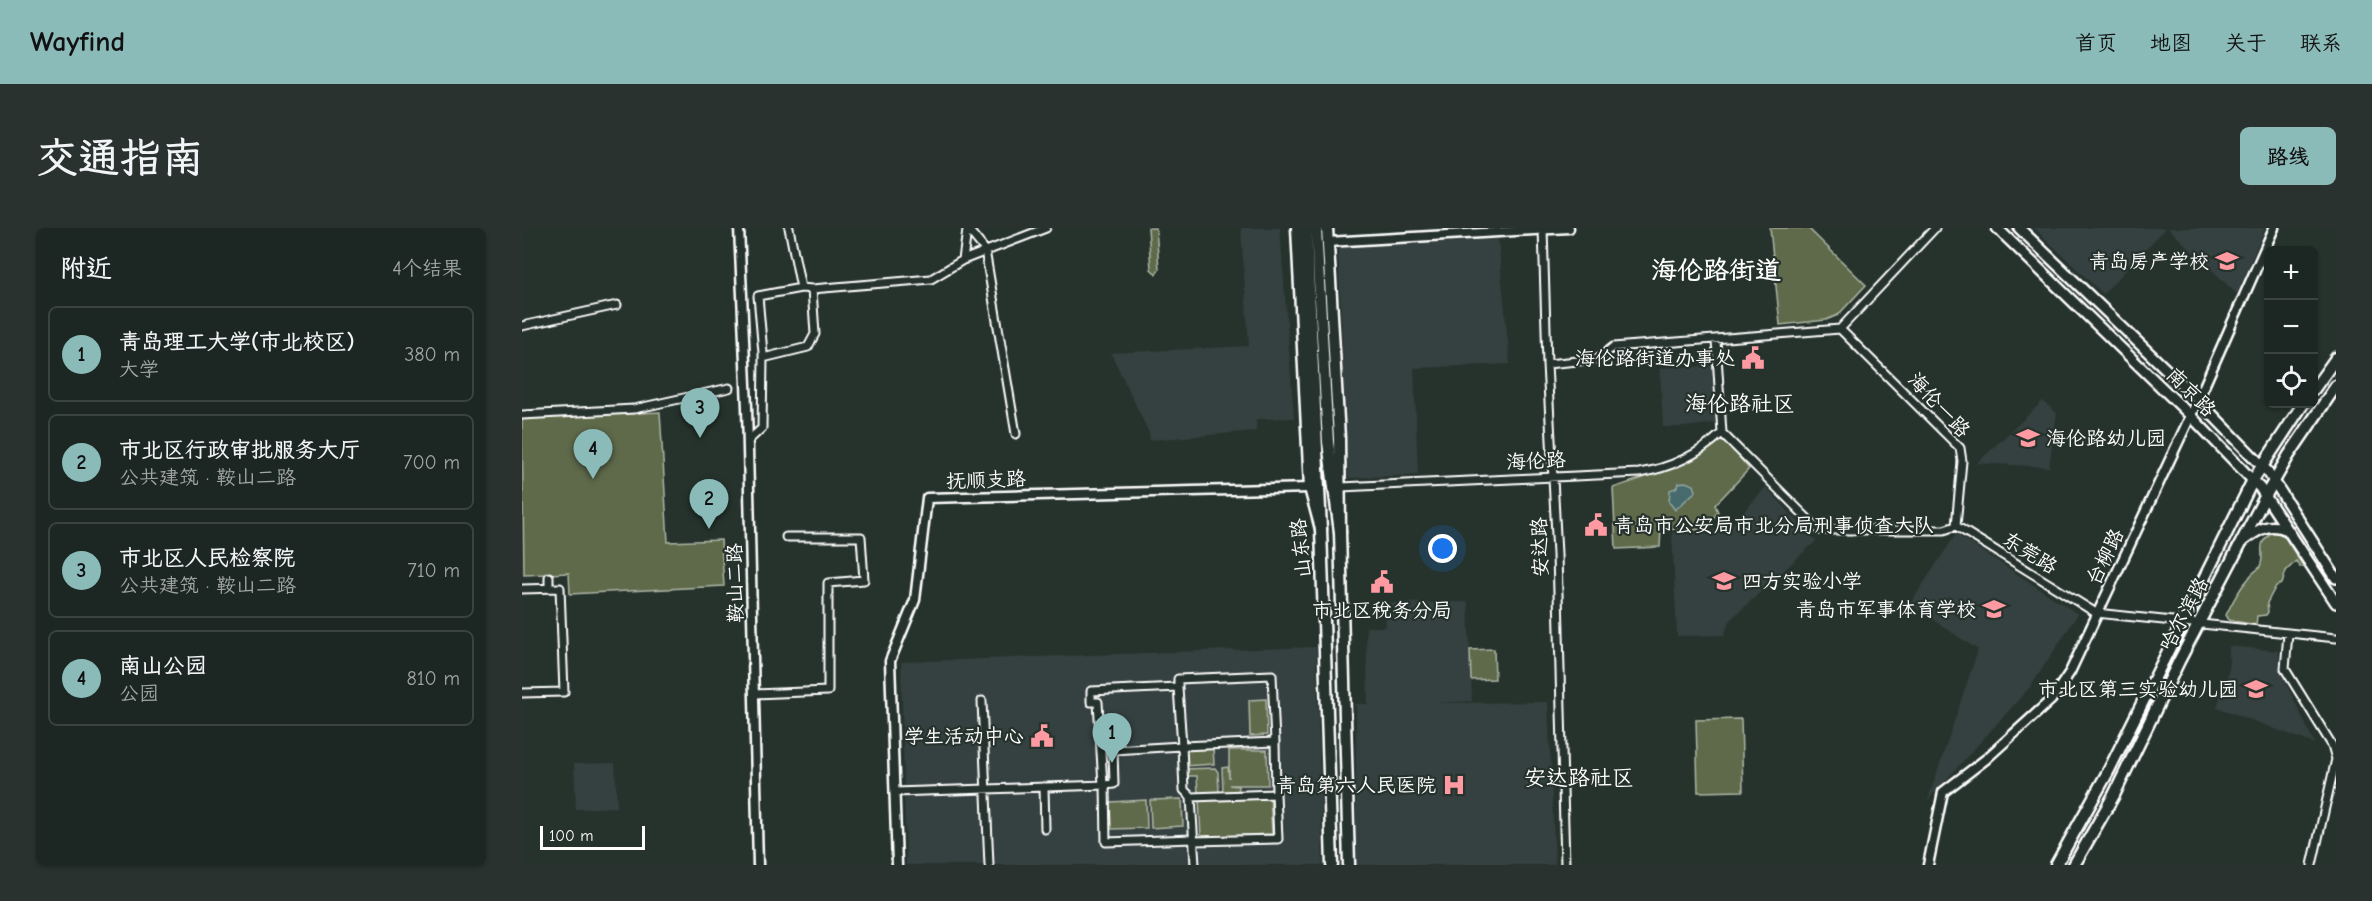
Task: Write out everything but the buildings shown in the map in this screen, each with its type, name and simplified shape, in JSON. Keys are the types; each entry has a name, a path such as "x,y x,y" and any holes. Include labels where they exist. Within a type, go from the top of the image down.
{"main road":[{"name":"山东路","path":"1297,228 1310,488 1321,529 1332,865"},
{"path":"1306,228 1323,443 1340,532"},
{"path":"1316,228 1323,443 1321,529"},
{"name":"山东路","path":"1327,228 1341,487 1340,532 1349,865"},
{"name":"南京路","path":"1997,228 2191,416 2253,480 2266,495 2336,603"},
{"name":"南京路","path":"2019,228 2198,400 2261,465 2274,480 2336,578"},
{"path":"2318,382 2336,358"},
{"name":"哈尔滨路","path":"2074,865 2114,795 2274,480 2336,386"},
{"name":"哈尔滨路","path":"2056,865 2109,770 2261,465 2300,408"},
{"path":"2244,540 2262,527 2274,525 2288,530"}],"street":[{"name":"鞍山二路","path":"739,228 758,865"},
{"path":"789,228 801,288"},
{"path":"747,441 762,428 763,358 758,297 801,288 931,279 985,250 1046,228"},
{"path":"1328,242 1569,228"},
{"path":"1547,364 1598,359 1613,347 1840,329 1935,228"},
{"name":"台柳路","path":"1928,865 1943,792 1986,759 2051,699 2070,672 2191,416 2274,228"},
{"path":"967,229 985,250 1016,434"},
{"path":"963,260 967,229"},
{"name":"安达路","path":"1543,229 1547,364 1554,477 1565,865"},
{"path":"763,358 808,347 815,334 812,289"},
{"path":"522,326 618,305"},
{"name":"海伦一路","path":"1840,329 1960,447 1962,462 1956,526"},
{"path":"1716,339 1722,433 1819,530 1944,530 1956,526"},
{"path":"522,415 634,409 729,388"},
{"name":"海伦路","path":"1341,487 1639,472 1691,456 1722,433"},
{"name":"抚顺支路","path":"897,865 890,661 915,600 927,498 1310,488"},
{"name":"东莞路","path":"1956,526 2096,613 2336,638"},
{"path":"754,694 828,691 828,583 864,580 861,537 786,537"},
{"path":"549,577 549,588"},
{"path":"522,589 560,588 564,692 522,693"},
{"path":"2288,634 2286,669 2332,746 2336,759 2312,865"},
{"path":"1178,687 1091,691 1091,702 1098,702 1106,842 1278,839 1272,675 1178,678 1184,790 1191,796 1276,794"},
{"path":"982,701 989,865"},
{"path":"894,792 1114,784 1113,750 1275,742"},
{"path":"1044,787 1045,829"},
{"path":"1191,796 1195,865"}],"shaded area":[{"path":"1241,228 1280,228 1294,418 1256,419 1256,431 1150,440 1149,433 1111,353 1249,346"},
{"path":"2034,228 2166,228 2103,294"},
{"name":"青岛房产学校","path":"2168,228 2265,228 2237,294"},
{"path":"1498,239 1510,364 1414,368 1418,475 1348,478 1338,247"},
{"path":"1713,366 1717,423 1663,427 1660,368"},
{"name":"海伦路幼儿园","path":"2043,401 2057,413 2049,467 1977,463"},
{"name":"四方实验小学","path":"1766,487 1816,541 1730,620 1724,635 1677,636 1672,532 1727,530"},
{"name":"青岛市军事体育学校","path":"1956,534 2078,614 2031,686 1928,800 1978,650 1910,604"},
{"name":"青岛第六人民医院","path":"1468,602 1472,701 1434,703 1548,702 1555,865 1356,865 1356,704 1368,704 1366,627 1386,627 1385,603"},
{"name":"市北区第三实验幼儿园","path":"2229,646 2278,651 2282,675 2315,744 2217,707 2229,670"},
{"path":"1316,647 1323,865 906,865 901,662"},
{"path":"615,763 617,807 576,809 574,764"}],"green space":[{"path":"1148,228 1156,228 1159,269 1156,274 1151,269"},
{"path":"1770,228 1808,228 1866,285 1838,315 1826,320 1780,325"},
{"path":"660,412 668,542 721,540 724,586 570,594 569,573 524,575 522,419"},
{"path":"1724,438 1749,469 1715,505 1718,512 1708,525 1708,530 1661,529 1660,547 1616,549 1613,488 1684,462"},
{"path":"2274,531 2284,536 2303,566 2300,567 2296,561 2286,571 2282,584 2276,586 2267,603 2268,612 2266,615 2257,616 2256,625 2229,620 2226,615 2236,595 2259,568 2262,545 2267,536"},
{"path":"1494,649 1495,679 1471,680 1470,650"},
{"path":"1266,699 1267,735 1250,736 1249,700"},
{"path":"1741,719 1743,791 1698,792 1696,720"},
{"path":"1213,747 1214,764 1184,766 1183,748"},
{"path":"1229,750 1267,750 1268,785 1229,785 1238,786 1239,791 1223,792 1222,768 1228,767 1229,778"},
{"path":"1215,768 1218,772 1219,792 1198,793 1197,776 1185,776 1184,769"},
{"path":"1270,796 1272,834 1201,837 1199,799"},
{"path":"1182,799 1183,826 1151,828 1150,800"},
{"path":"1146,800 1147,828 1111,829 1110,802"}],"water":[{"path":"1679,483 1694,485 1696,491 1675,510 1669,502 1670,490 1676,488"}],"place":[{"name":"青岛房产学校","path":"2227,261"},
{"name":"海伦路街道办事处","path":"1753,358"},
{"name":"市北区人民检察院","path":"700,438"},
{"name":"海伦路幼儿园","path":"2028,438"},
{"name":"南山公园","path":"593,479"},
{"name":"青岛市公安局市北分局刑事侦查大队","path":"1596,525"},
{"name":"市北区行政审批服务大厅","path":"709,529"},
{"name":"四方实验小学","path":"1724,581"},
{"name":"市北区税务分局","path":"1382,582"},
{"name":"青岛市军事体育学校","path":"1994,609"},
{"name":"市北区第三实验幼儿园","path":"2256,689"},
{"name":"学生活动中心","path":"1042,736"},
{"name":"青岛理工大学(市北校区)","path":"1112,763"},
{"name":"青岛第六人民医院","path":"1454,785"}],"district":[{"name":"海伦路街道","path":"1716,271"},
{"name":"海伦路社区","path":"1740,404"},
{"name":"安达路社区","path":"1579,778"}]}
